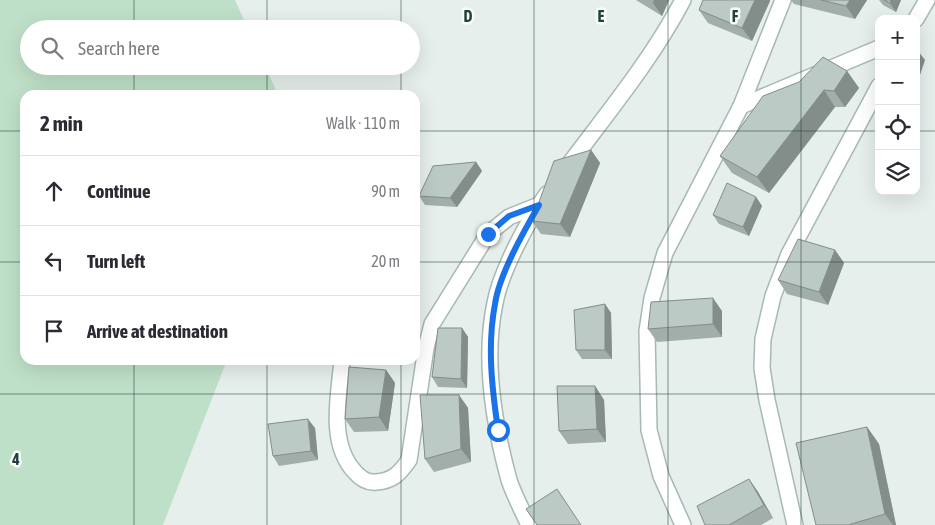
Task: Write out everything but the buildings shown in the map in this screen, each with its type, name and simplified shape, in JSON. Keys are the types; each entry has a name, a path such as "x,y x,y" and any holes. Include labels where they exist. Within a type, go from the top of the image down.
{"street":[{"path":"529,525 510,481 498,430 492,385 491,336 495,301 522,234 539,205 636,73 683,0"},
{"path":"683,525 661,476 649,430 647,331 652,298 665,253 741,106 783,0"},
{"path":"918,15 927,0"},
{"path":"741,106 875,50"},
{"path":"795,525 767,400 762,368 763,339 773,296 789,254 875,93"},
{"path":"341,365 336,419 345,461 359,477 372,482 386,481 400,474 409,460 426,348 432,324 488,234 509,216 539,205"}],"green space":[{"path":"0,0 235,0 244,20 20,20 20,75 269,75 276,90 20,90 20,365 225,365 163,525 0,525"}],"route":[{"path":"488,234 509,216 539,205 522,234 495,301 491,336 492,385 498,430"}]}
